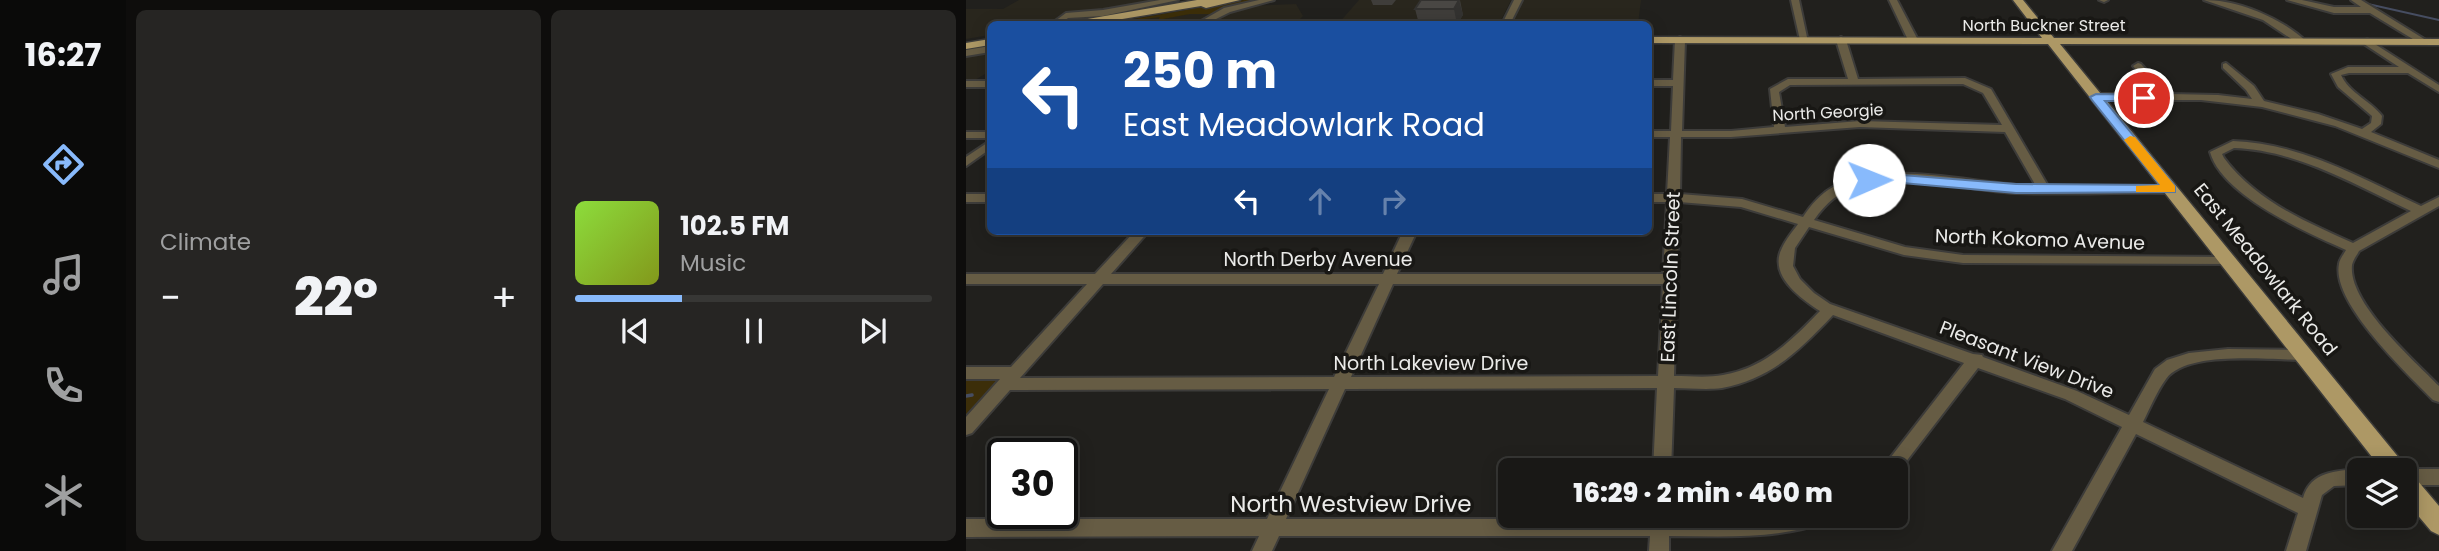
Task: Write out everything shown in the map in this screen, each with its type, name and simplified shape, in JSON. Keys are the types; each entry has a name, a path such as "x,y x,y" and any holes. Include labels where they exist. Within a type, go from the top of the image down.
{"main road":[{"path":"1093,21 1215,0"},
{"path":"1112,21 1235,0"},
{"name":"East Meadowlark Road","path":"2018,0 2386,458"},
{"path":"966,44 987,40"},
{"name":"North Buckner Street","path":"1652,40 2439,42"},
{"path":"2417,496 2439,524"}],"street":[{"path":"1059,21 1066,16 1102,13 1174,0"},
{"path":"1206,21 1222,12 1270,0"},
{"path":"1508,21 1518,0"},
{"path":"1795,0 1805,40"},
{"path":"1893,0 1913,40"},
{"path":"2208,0 2266,18 2302,42"},
{"path":"2291,0 2333,10 2373,10"},
{"path":"2355,0 2424,42"},
{"name":"East Lincoln Street","path":"1663,458 1680,40"},
{"path":"1841,40 1853,80"},
{"path":"2367,42 2439,89"},
{"path":"966,53 987,50"},
{"path":"2138,66 2167,98"},
{"path":"2226,66 2250,88 2260,103"},
{"path":"2364,132 2376,124 2377,116 2368,105 2337,82 2336,74 2348,70 2411,70"},
{"path":"1780,130 1774,91 1784,83 1801,80 1952,79 1980,86 1987,91 2044,189"},
{"path":"1652,83 1679,83"},
{"path":"966,84 987,84"},
{"path":"2096,97 2214,98 2260,103 2320,117 2364,132 2439,164"},
{"name":"North Georgie","path":"1652,134 1780,130 1860,124 2009,129"},
{"path":"966,135 987,135"},
{"path":"966,163 987,146"},
{"path":"2354,248 2270,209 2240,184 2217,158 2216,152 2221,147 2230,146 2260,146 2287,151 2421,211"},
{"name":"Pleasant View Drive","path":"2171,189 2044,189 1902,179 1871,180 1849,185 1832,193 1788,248 1785,256 1786,268 1802,291 1830,309 2064,391 2308,509"},
{"path":"966,198 987,198"},
{"name":"North Kokomo Avenue","path":"1652,198 1742,203 1904,251 1963,260 2228,261"},
{"path":"2439,201 2354,248 2345,260 2343,269 2353,299 2371,323 2439,396"},
{"path":"966,428 1138,235"},
{"path":"1262,551 1408,235"},
{"name":"North Derby Avenue","path":"966,279 1670,279"},
{"name":"North Lakeview Drive","path":"966,373 1011,378 1340,384 1720,382 1754,374 1780,360 1830,309"},
{"path":"2062,551 2162,371 2179,360 2203,355 2303,354"},
{"path":"1899,458 1976,359"},
{"path":"2417,478 2439,477"},
{"path":"2296,551 2314,491 2330,480 2347,478"},
{"name":"North Westview Drive","path":"966,528 1498,525"},
{"path":"1659,551 1660,528"}],"shaded area":[{"path":"1019,0 1170,0 1163,6 1075,21 987,21 987,36 966,39 966,9 1003,9"},
{"path":"1244,0 1261,0 1212,14 1122,21"},
{"path":"1359,0 1511,0 1500,21 1341,21"},
{"path":"1522,0 1641,0 1638,21 1512,21"},
{"path":"1296,4 1303,16 1298,21 1128,21 1167,14 1162,19 1188,14 1222,14 1247,6"},
{"path":"987,52 987,73 975,80 966,80 966,55"},
{"path":"966,377 1001,377 966,416"}],"building":[{"path":"1421,0 1459,0 1454,9 1415,9"}],"waterway":[{"path":"2368,4 2439,20"},
{"path":"966,396 972,395"}],"slow traffic":[{"path":"2130,140 2171,189 2141,189"}],"route":[{"path":"1869,180 1902,179 2016,189 2171,189 2096,97 2144,98"}]}
